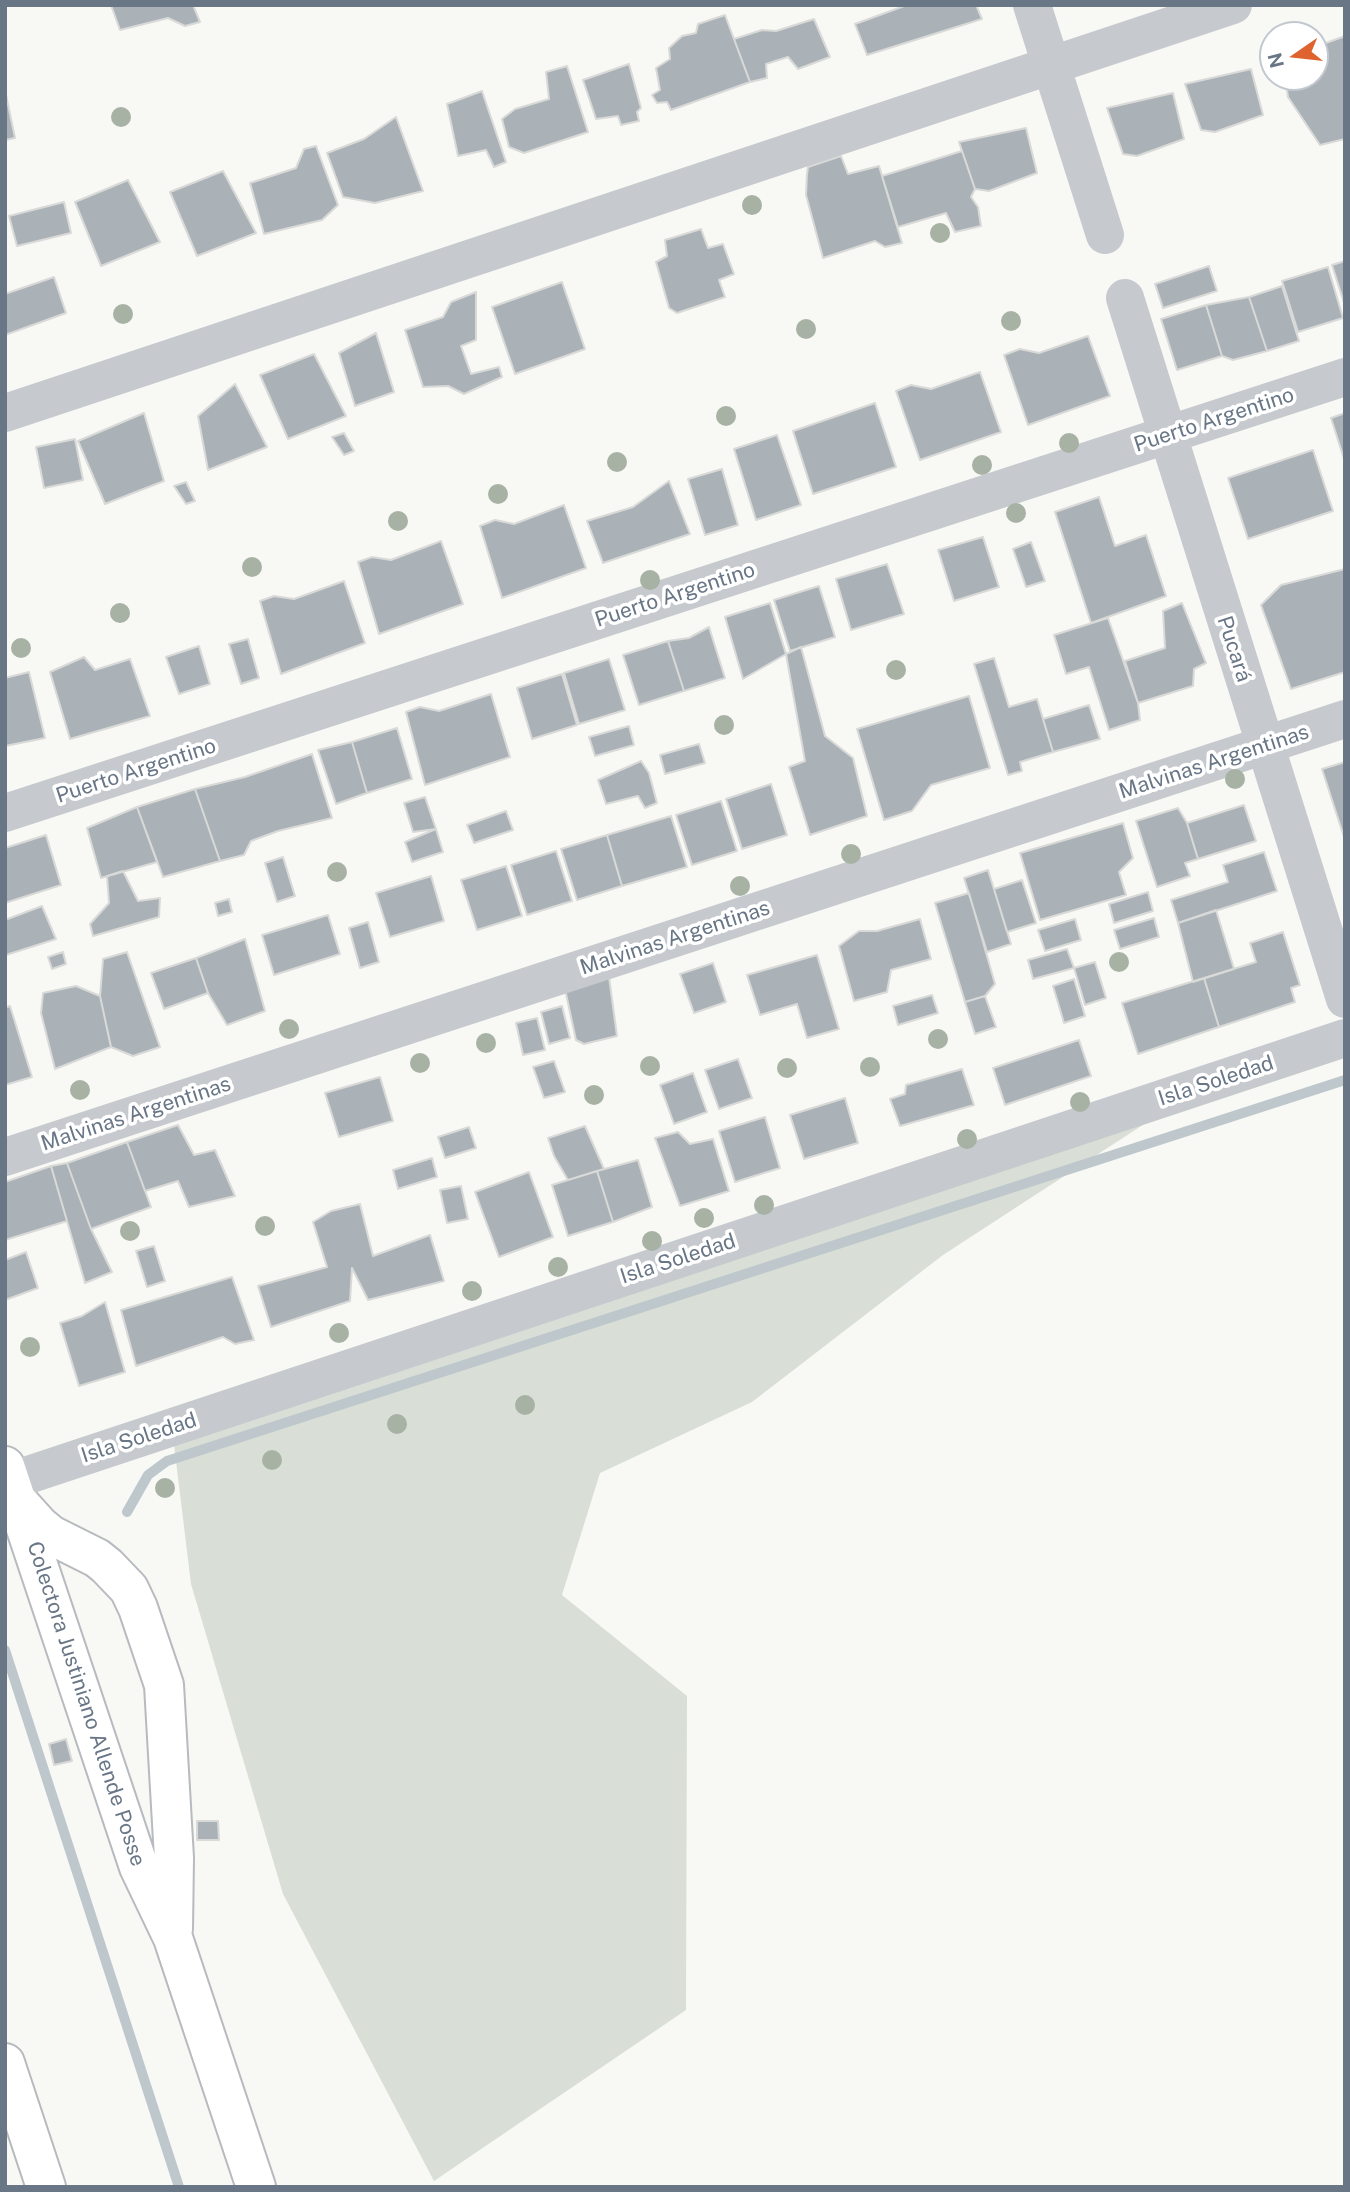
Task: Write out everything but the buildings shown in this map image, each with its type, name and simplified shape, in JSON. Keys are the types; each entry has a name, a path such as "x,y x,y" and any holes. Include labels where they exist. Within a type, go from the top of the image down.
{"main road":[{"name":"Colectora Justiniano Allende Posse","path":"11,1483 139,1867 173,1938 256,2187"},
{"name":"Colectora Justiniano Allende Posse","path":"11,1483 40,1526 107,1566 129,1589 138,1608 164,1685 174,1858 173,1938"},
{"path":"5,2063 46,2187"}],"street":[{"path":"1032,5 1105,235"},
{"path":"5,413 1233,5"},
{"name":"Pucará","path":"1125,298 1345,999"},
{"name":"Puerto Argentino","path":"5,813 1345,377"},
{"name":"Malvinas Argentinas","path":"5,1157 1345,719"},
{"name":"Isla Soledad","path":"11,1483 1345,1038"}],"shaded area":[{"path":"1152,1119 943,1255 752,1402 600,1473 562,1595 687,1696 686,2010 434,2181 283,1894 191,1584 170,1412"}],"waterway":[{"path":"127,1512 148,1475 167,1461 1345,1080"},
{"path":"5,1650 179,2187"}]}
